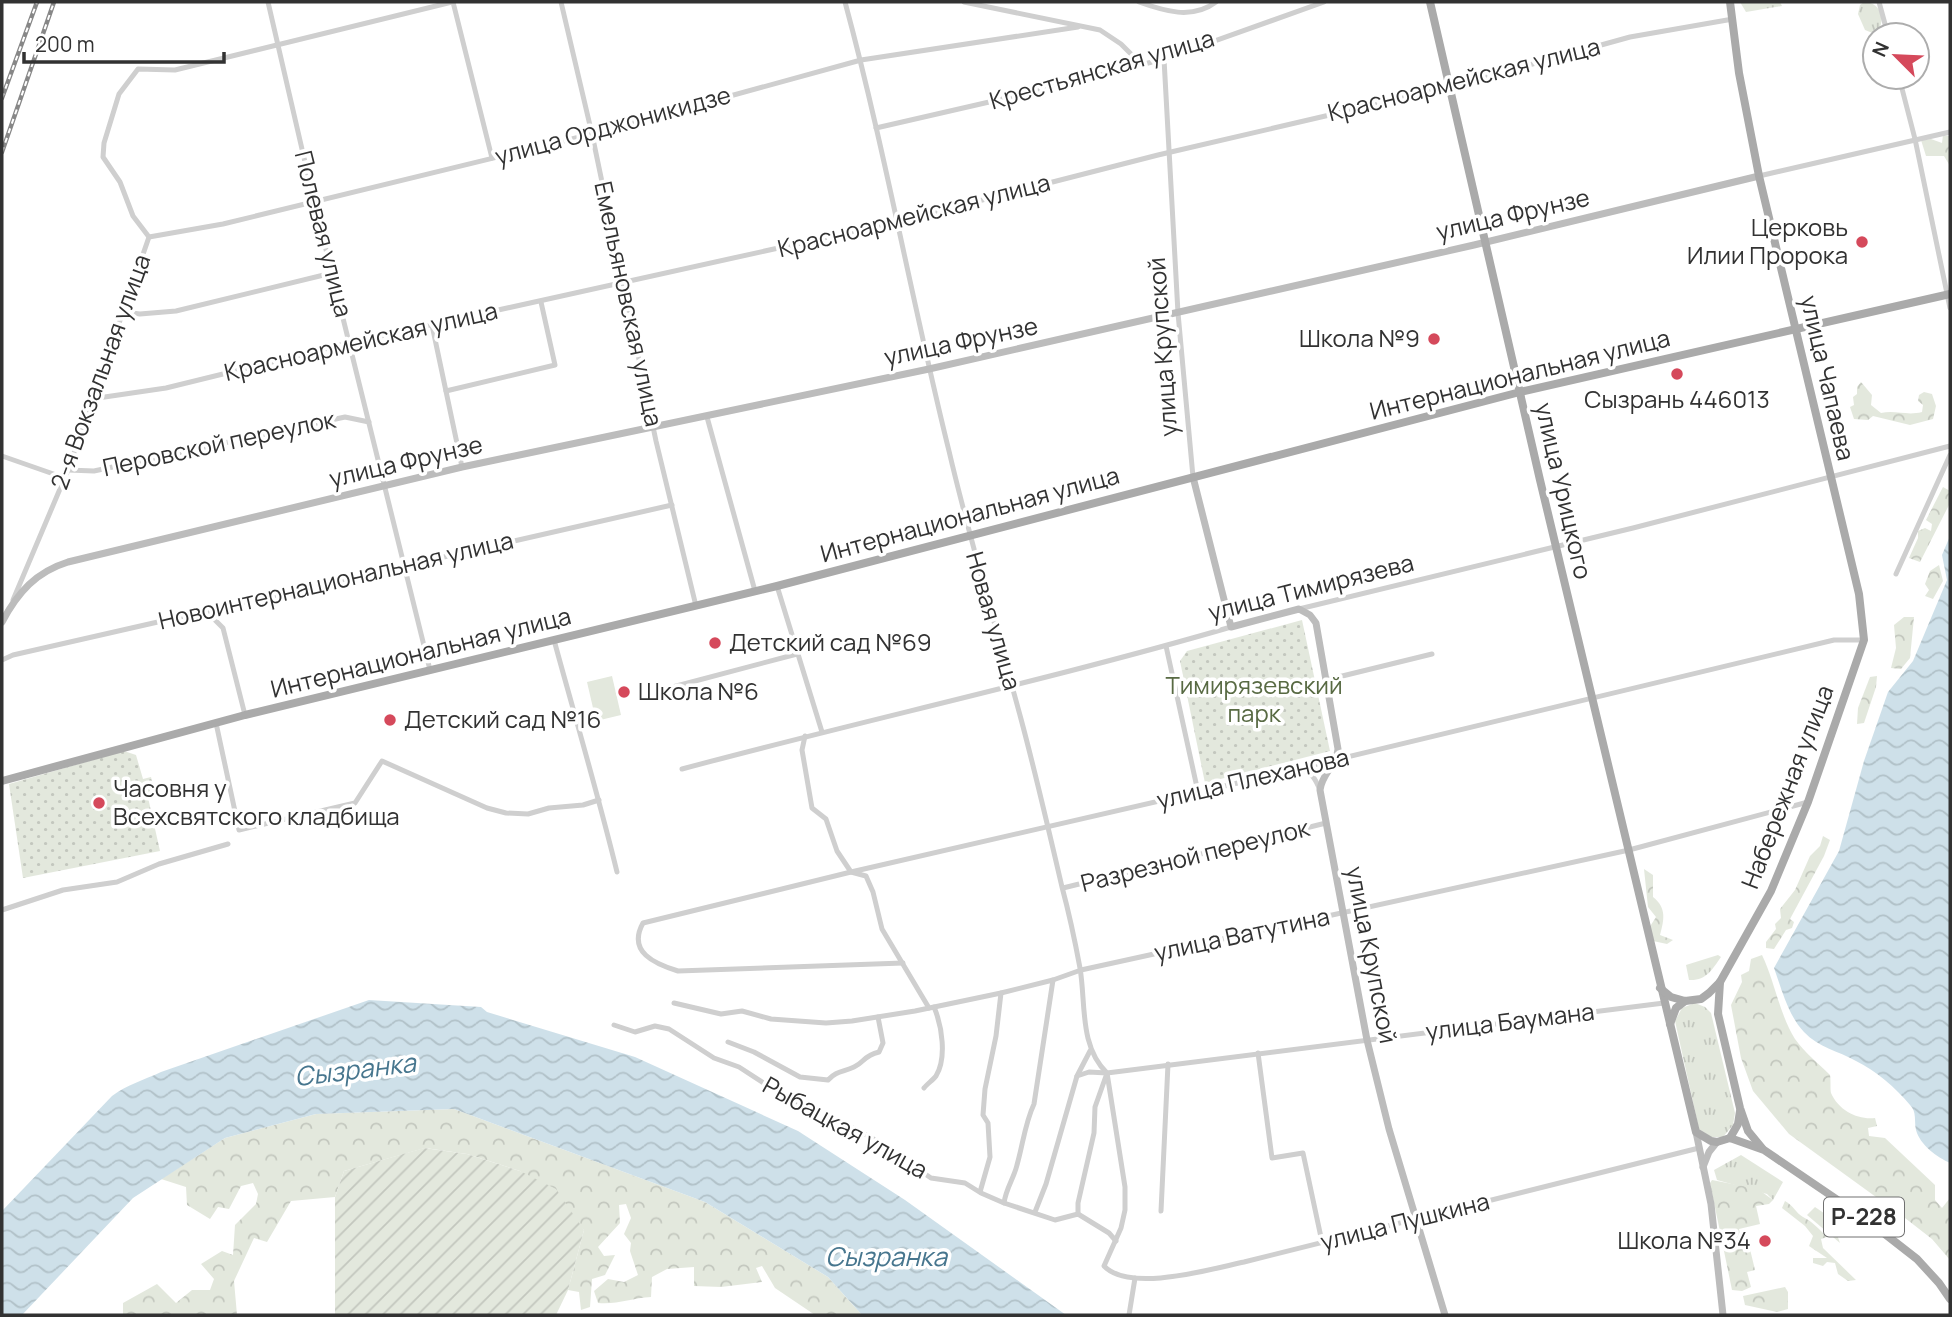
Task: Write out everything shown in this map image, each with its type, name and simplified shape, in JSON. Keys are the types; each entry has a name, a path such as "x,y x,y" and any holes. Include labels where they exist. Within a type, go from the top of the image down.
{"main road":[{"name":"улица Урицкого","path":"1430,2 1670,1026"},
{"name":"улица Чапаева","path":"1730,2 1739,73 1759,176 1862,608 1864,640"},
{"name":"Интернациональная улица","path":"2,781 245,715 777,586 1520,392 1949,294"},
{"name":"Набережная улица","path":"1720,982 1771,891 1808,802 1864,640"},
{"path":"1660,988 1671,997 1685,1001 1701,999 1720,982"},
{"path":"1720,982 1718,1014 1740,1108 1738,1124 1730,1138"},
{"path":"1701,999 1718,1014"},
{"path":"1685,1001 1676,1009 1670,1026 1696,1132 1717,1142 1730,1138 1764,1150"},
{"name":"Р-228","path":"1740,1108 1748,1131 1764,1150 1867,1220 1917,1259 1950,1299"}],"street":[{"name":"Полевая улица","path":"268,2 314,201 430,670"},
{"path":"278,45 452,2 492,158"},
{"name":"Емельяновская улица","path":"561,2 592,134 654,428 696,606"},
{"name":"Новая улица","path":"845,2 861,60 969,536 1012,686 1063,888 1080,970 1084,1019 1091,1050 1097,1064 1107,1073"},
{"path":"964,2 1100,30 1121,44 1142,65"},
{"path":"1139,2 1172,13 1202,8 1216,2"},
{"name":"Крестьянская улица","path":"876,128 1164,59 1324,2"},
{"path":"1879,2 1884,21"},
{"name":"Красноармейская улица","path":"91,398 166,388 349,343 896,222 1170,153 1451,87 1630,37 1733,19"},
{"name":"улица Орджоникидзе","path":"149,237 223,224 592,134 861,60 1078,27"},
{"name":"2-я Вокзальная улица","path":"11,605 68,470 149,237 133,216 120,183 103,157 104,143 119,94 138,69 175,70 278,45"},
{"name":"улица Крупской","path":"1164,59 1178,313 1192,477 1231,627"},
{"path":"1903,91 1950,308"},
{"name":"улица Фрунзе","path":"2,622 26,585 54,566 462,467 929,369 1178,313 1950,132"},
{"path":"124,312 140,314 176,311 332,273"},
{"path":"446,391 555,365 541,302"},
{"path":"432,325 462,467"},
{"path":"707,416 755,591"},
{"name":"Перовской переулок","path":"68,470 94,471 345,417 369,422"},
{"name":"улица Тимирязева","path":"682,769 1012,686 1299,609 1556,547 1950,446"},
{"path":"1896,574 1950,455"},
{"path":"2,456 65,478"},
{"name":"Новоинтернациональная улица","path":"2,660 12,655 672,505"},
{"path":"777,586 822,732"},
{"path":"1299,609 1310,615 1316,623 1338,749 1338,759 1321,780 1320,790"},
{"path":"207,612 223,628 245,715"},
{"path":"554,640 617,872"},
{"name":"улица Плеханова","path":"903,963 678,971 648,959 638,943 638,932 643,923 851,872 1834,640 1864,640"},
{"path":"1166,646 1198,792"},
{"path":"664,689 797,654"},
{"path":"1326,680 1432,654"},
{"path":"216,723 239,830 355,803 382,761 487,808 506,813 528,814 549,807 583,805 599,800"},
{"path":"805,736 803,760 812,808 826,819 837,850 851,872 866,876 882,929 941,1024 943,1044 937,1074 924,1088"},
{"path":"1296,769 1313,775 1320,790"},
{"name":"улица Крупской","path":"1320,790 1367,1040 1389,1129 1445,1315"},
{"name":"улица Ватутина","path":"674,1003 721,1014 742,1011 771,1019 826,1023 932,1008 1053,980 1080,970 1629,850 1808,802"},
{"name":"Разрезной переулок","path":"1063,888 1326,824"},
{"path":"2,909 63,890 117,882 159,864 228,844"},
{"path":"1004,1203 1006,1188 1016,1168 1027,1120 1034,1104 1053,980"},
{"path":"980,1192 990,1157 988,1123 983,1115 1000,993"},
{"name":"улица Баумана","path":"1077,1076 1089,1072 1107,1073 1664,1003"},
{"path":"728,1042 754,1052 800,1077 828,1080 836,1072 857,1066 865,1056 879,1052 883,1043 878,1017"},
{"name":"Рыбацкая улица","path":"614,1025 635,1032 655,1026 669,1029 714,1058 740,1067 790,1100 830,1116 872,1138 930,1178 965,1183 1004,1203 1055,1220 1078,1214"},
{"path":"1035,1212 1046,1184 1077,1076 1091,1050"},
{"path":"1258,1052 1272,1158 1303,1153 1322,1242"},
{"path":"1161,1212 1168,1065"},
{"path":"1107,1073 1095,1107 1094,1133 1078,1203 1078,1214 1109,1233 1116,1241"},
{"path":"1107,1073 1125,1187 1125,1210 1116,1241"},
{"path":"1696,1132 1713,1216 1723,1315"},
{"path":"1703,1168 1709,1152 1717,1142"},
{"name":"улица Пушкина","path":"1116,1241 1104,1266 1109,1271 1150,1279 1204,1271 1699,1148"},
{"path":"1129,1315 1135,1278"}],"green space":[{"path":"1740,2 1780,2 1782,6 1746,12"},
{"path":"1864,2 1875,5 1879,9 1882,21 1861,21 1858,14 1860,5"},
{"path":"1943,135 1950,136 1950,166 1944,156 1926,156 1921,140 1931,139 1942,143"},
{"path":"1861,382 1872,395 1871,405 1881,413 1922,412 1923,405 1918,401 1919,395 1924,392 1932,394 1936,406 1933,419 1910,425 1873,416 1868,420 1854,419 1850,407 1854,405 1853,397 1857,394 1857,387"},
{"path":"1943,487 1950,491 1950,503 1920,562 1909,558 1918,538 1918,531 1925,528 1931,531 1932,524 1926,520"},
{"path":"1939,565 1943,581 1933,599 1925,596 1929,590 1925,584 1930,571"},
{"path":"1904,617 1914,617 1910,658 1901,669 1891,668 1896,648 1894,625"},
{"name":"Тимирязевский парк","path":"1302,620 1330,751 1205,783 1180,661 1187,651"},
{"path":"612,676 621,715 596,721 587,682"},
{"path":"1877,676 1864,723 1857,724 1858,708 1870,677"},
{"path":"124,751 136,755 143,779 151,777 154,790 147,793 160,851 23,878 9,784"},
{"path":"1823,836 1830,840 1790,919 1794,922 1792,928 1786,930 1774,949 1766,948 1766,942 1776,929 1775,924 1781,918 1780,909 1795,890 1810,856 1820,846"},
{"path":"1644,869 1653,875 1653,897 1661,905 1663,919 1660,935 1673,940 1667,944 1653,941 1649,928 1656,917 1648,907"},
{"path":"1718,955 1721,957 1708,974 1700,979 1689,980 1686,965"},
{"path":"1762,955 1795,1039 1830,1075 1834,1099 1850,1113 1875,1118 1877,1126 1868,1128 1869,1136 1885,1138 1935,1185 1935,1200 1942,1208 1950,1198 1950,1260 1932,1239 1789,1134 1753,1091 1741,1058 1731,1005 1742,982 1741,975 1749,971 1751,959"},
{"path":"1695,1003 1711,1013 1735,1113 1733,1125 1723,1137 1711,1137 1699,1129 1675,1021 1682,1008"},
{"path":"454,1109 705,1202 828,1277 862,1315 815,1315 775,1288 762,1266 756,1268 762,1282 721,1287 694,1286 694,1267 667,1269 652,1277 651,1297 598,1303 594,1291 608,1279 624,1282 638,1275 630,1251 631,1243 624,1234 631,1218 626,1204 619,1205 620,1223 598,1247 604,1256 615,1255 605,1275 592,1279 590,1307 581,1310 579,1292 568,1290 584,1230 520,1171 467,1154 425,1148 344,1171 335,1197 291,1201 267,1242 254,1238 234,1281 237,1315 123,1315 123,1303 157,1284 176,1303 192,1290 210,1290 214,1279 201,1264 222,1251 233,1255 235,1225 256,1204 258,1194 253,1183 241,1186 229,1209 218,1207 210,1219 187,1205 186,1187 161,1179 225,1138 316,1114"},
{"path":"424,1148 467,1154 520,1171 556,1189 584,1230 568,1290 556,1315 335,1315 335,1197 344,1171"},
{"path":"1741,1155 1783,1182 1773,1200 1767,1194 1717,1180 1714,1170"},
{"path":"1712,1180 1758,1189 1773,1200 1769,1204 1756,1206 1760,1224 1739,1229 1743,1246 1749,1245 1755,1270 1747,1272 1751,1287 1742,1291 1732,1290 1710,1183"},
{"path":"1785,1201 1827,1237 1821,1239 1823,1248 1856,1280 1848,1281 1838,1274 1835,1263 1827,1262 1823,1266 1813,1263 1813,1258 1827,1258 1809,1246 1813,1236 1782,1208"},
{"path":"1815,1207 1831,1218 1840,1243 1807,1215"},
{"path":"1785,1287 1788,1292 1788,1309 1777,1312 1745,1305 1743,1296"}],"water":[{"path":"1950,536 1950,1163 1921,1141 1912,1108 1892,1086 1863,1065 1822,1045 1804,1032 1790,1010 1774,968 1839,851 1864,761 1888,692 1913,661 1947,580 1942,555"},
{"name":"Сызранка","path":"369,1000 481,1007 487,1012 635,1057 798,1131 905,1200 1066,1315 862,1315 828,1277 705,1202 454,1109 316,1114 225,1138 133,1198 22,1315 2,1315 2,1211 112,1096 161,1072"}],"railway":[{"path":"2,98 37,2"},
{"path":"2,152 54,2"}],"place":[{"name":"Церковь Илии Пророка","path":"1862,242"},
{"name":"Школа №9","path":"1434,339"},
{"name":"Сызрань 446013","path":"1677,374"},
{"name":"Детский сад №69","path":"715,643"},
{"name":"Школа №6","path":"624,692"},
{"name":"Детский сад №16","path":"390,720"},
{"name":"Часовня у Всехсвятского кладбища","path":"99,803"},
{"name":"Школа №34","path":"1765,1241"}]}
